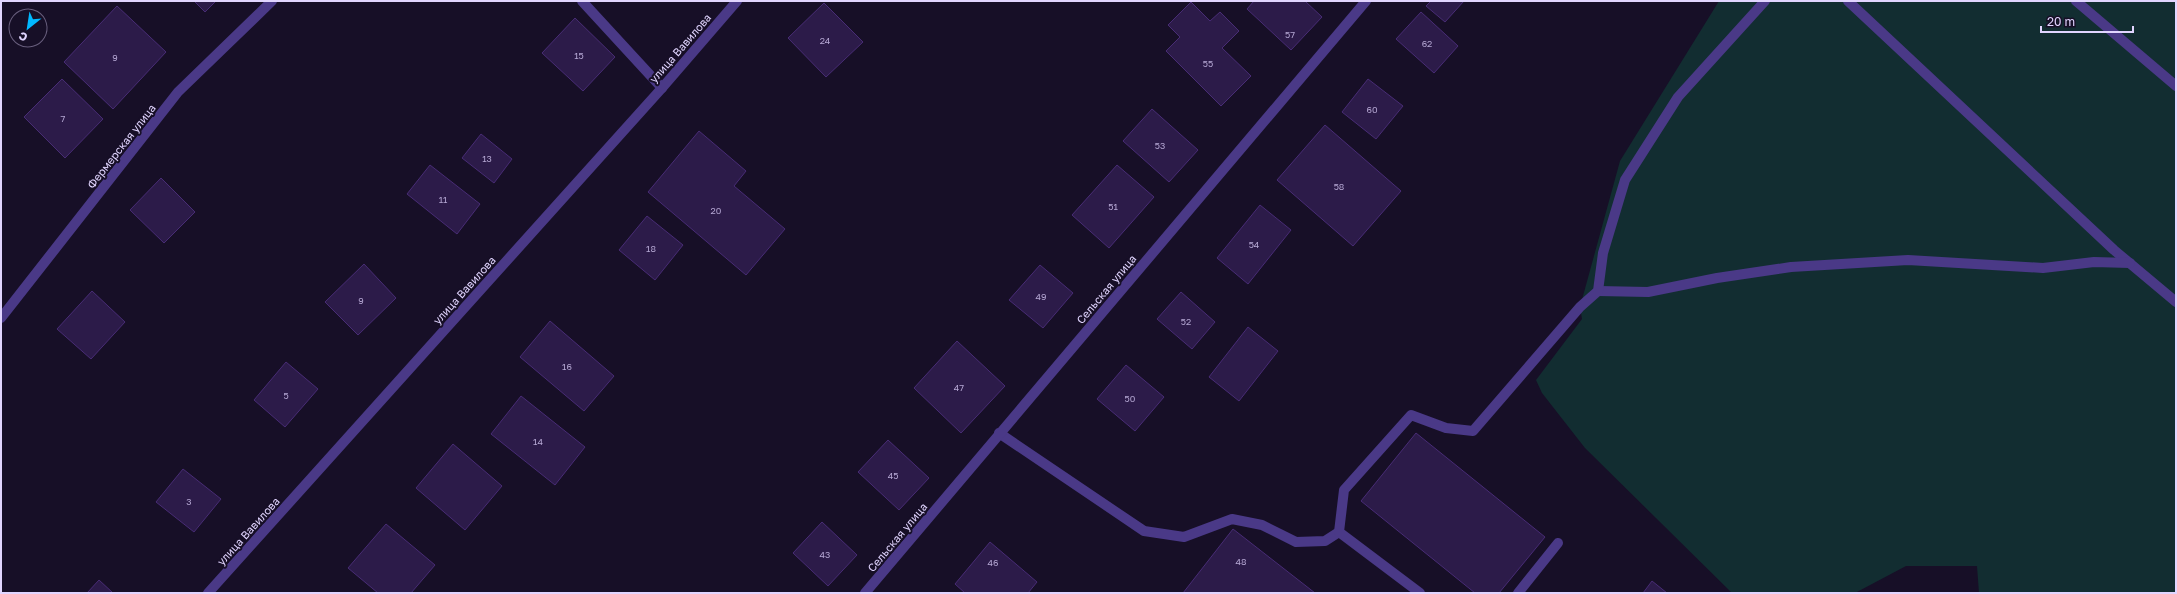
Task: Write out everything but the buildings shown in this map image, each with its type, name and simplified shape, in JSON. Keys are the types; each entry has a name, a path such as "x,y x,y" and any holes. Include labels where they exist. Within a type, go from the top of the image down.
{"street":[{"name":"Фермерская улица","path":"1,318 178,92 272,1"},
{"path":"582,1 662,88"},
{"name":"улица Вавилова","path":"208,593 662,88 736,1"},
{"name":"Сельская улица","path":"866,593 999,433 1366,1"},
{"path":"1339,532 1344,490 1411,415 1446,428 1473,431 1580,307 1598,291 1603,252 1625,180 1678,97 1765,1"},
{"path":"1848,1 2130,263 2176,302"},
{"path":"2076,1 2176,86"},
{"path":"1598,291 1648,292 1717,278 1791,267 1908,260 2043,268 2094,262 2130,263"},
{"path":"999,433 1144,531 1184,536 1232,519 1262,525 1296,542 1325,541 1339,532"},
{"path":"1339,532 1420,593"},
{"path":"1518,593 1558,543"}],"green space":[{"path":"1719,1 2176,1 2176,593 1979,593 1977,566 1906,566 1855,593 1732,593 1585,448 1542,393 1536,380 1582,319 1580,307 1620,161"}]}
